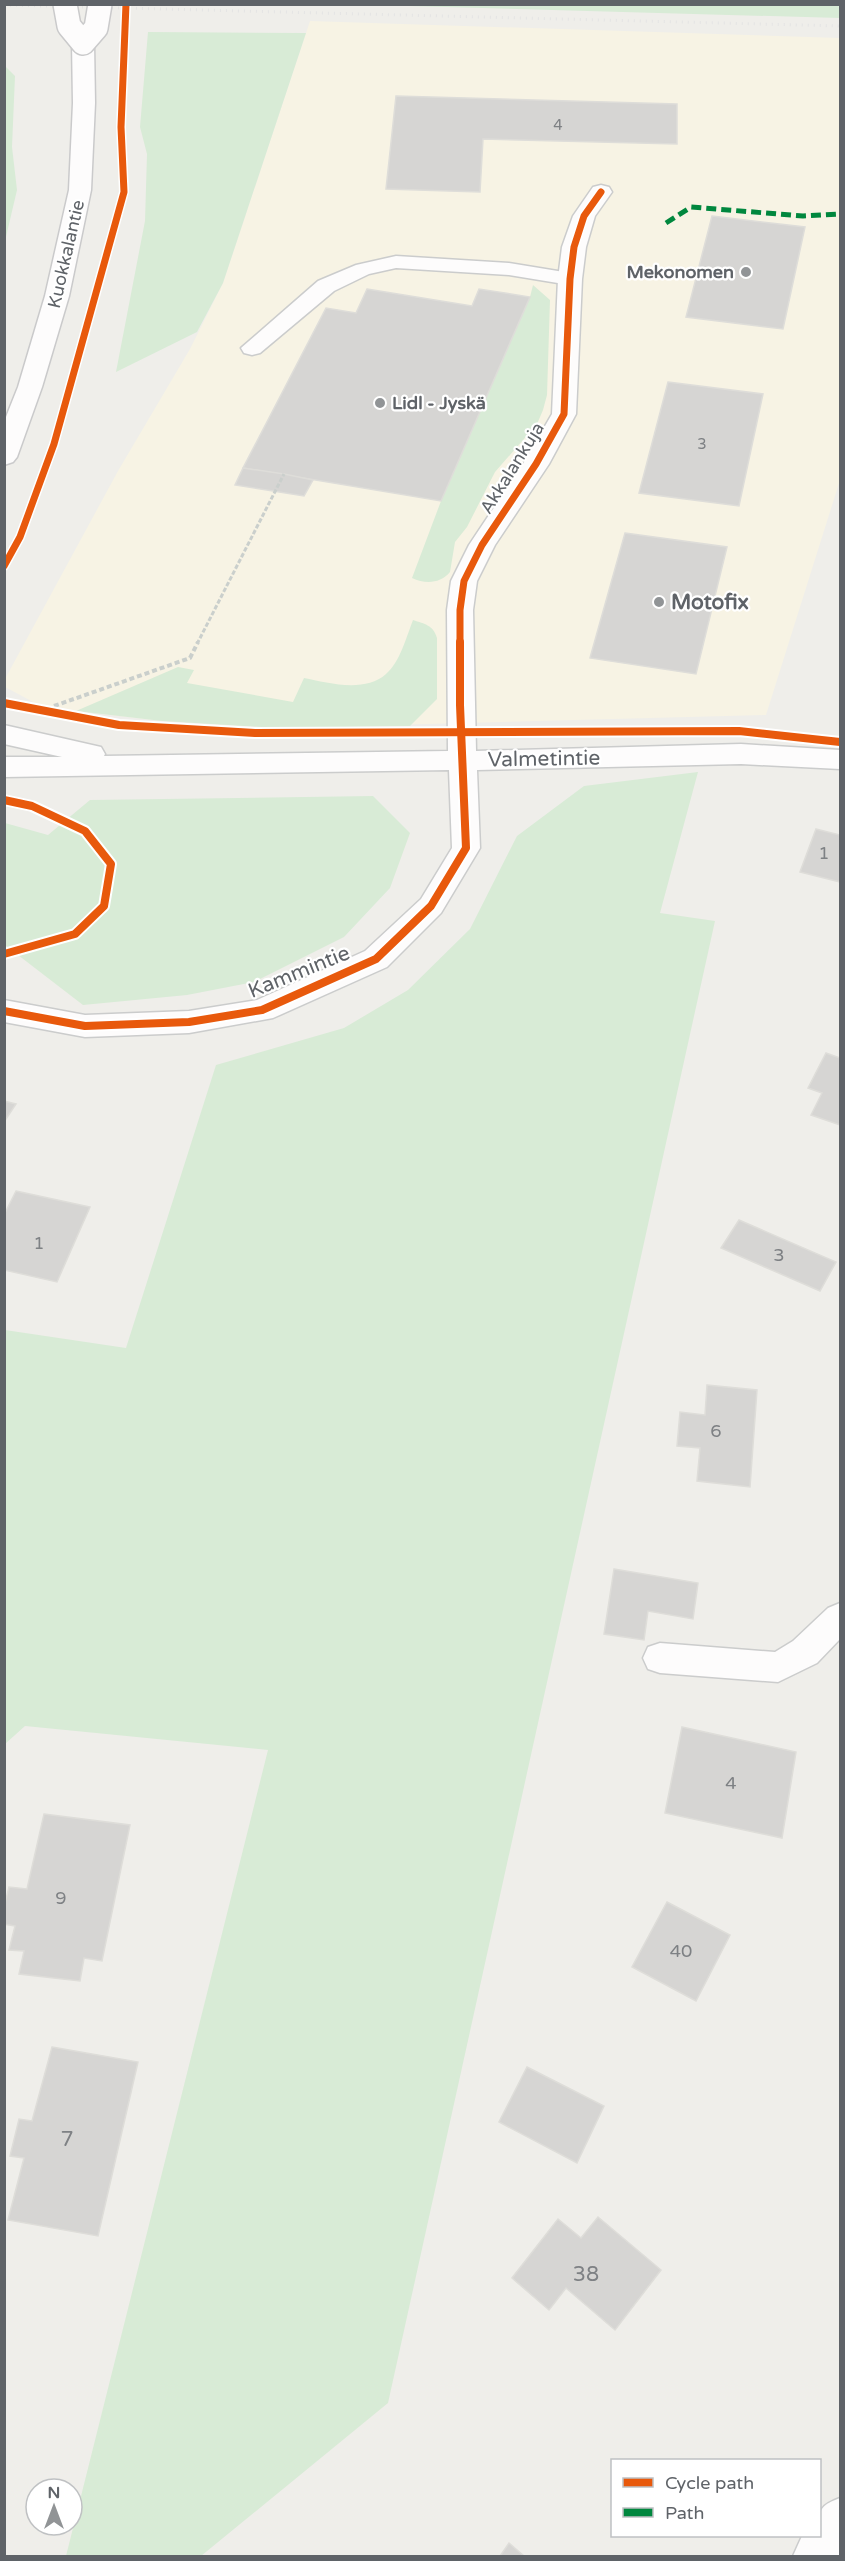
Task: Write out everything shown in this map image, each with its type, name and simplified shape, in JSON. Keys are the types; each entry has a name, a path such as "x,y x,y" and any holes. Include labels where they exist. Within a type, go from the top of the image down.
{"street":[{"path":"65,4 65,14 70,30 83,43 96,28 100,4"},
{"name":"Kuokkalantie","path":"4,457 30,387 57,296 78,199 84,86 83,43"},
{"name":"Akkalankuja","path":"462,761 460,610 464,581 482,546 536,464 564,414 570,279 574,247 584,216 601,192"},
{"name":"Valmetintie","path":"4,734 139,766"},
{"name":"Valmetintie","path":"4,767 462,761 741,754 840,760"},
{"name":"Kammintie","path":"4,1011 84,1026 189,1022 262,1010 376,959 431,906 466,848 462,761"},
{"path":"815,2556 840,2520"}],"lane":[{"path":"252,348 326,286 363,269 396,262 509,269 570,279"},
{"path":"660,1658 778,1667 805,1652 840,1618"}],"path":[{"path":"44,710 190,658 284,474"},
{"path":"44,710 65,714"}],"shaded area":[{"path":"310,21 840,38 840,480 766,715 278,728 162,721 76,711 37,704 5,687 5,679 118,471 190,349 223,283"}],"green space":[{"path":"371,4 840,4 840,18 371,5"},
{"path":"148,32 306,33 223,283 197,332 116,372 145,221 147,154 140,127"},
{"path":"5,66 15,76 12,147 17,190 5,241"},
{"path":"533,285 550,300 547,395 543,410 537,424 495,472 467,527 455,542 450,572 442,579 432,582 412,578 441,501 530,297"},
{"path":"413,620 431,628 437,638 437,699 410,726 278,728 162,721 76,711 178,667 194,670 187,683 293,702 304,678 346,685 368,683 377,680 391,669 402,649"},
{"path":"698,772 660,913 715,921 388,2403 201,2556 66,2556 71,2537 84,2537 84,2484 268,1750 25,1726 5,1744 5,1330 126,1348 216,1065 344,1028 408,990 470,929 517,836 584,786"},
{"path":"373,796 410,833 390,888 344,937 254,982 187,995 83,1005 5,945 5,823 48,835 90,800"}],"building":[{"path":"396,96 677,104 677,144 483,139 480,192 386,189"},
{"name":"Mekonomen","path":"712,216 805,227 783,329 686,317"},
{"name":"Lidl - Jyskä","path":"367,289 472,306 479,289 530,297 441,501 243,468 326,308 356,313"},
{"path":"668,382 763,394 739,506 639,493"},
{"path":"243,468 313,480 304,496 235,485"},
{"name":"Motofix","path":"625,533 727,547 696,674 590,658"},
{"path":"816,829 840,835 840,882 800,872"},
{"path":"826,1053 840,1058 840,1125 811,1115 822,1093 808,1088"},
{"path":"4,1101 16,1104 4,1122"},
{"path":"16,1191 90,1207 57,1282 4,1270 4,1215"},
{"path":"739,1220 836,1262 820,1291 721,1248"},
{"path":"707,1385 757,1390 750,1487 697,1481 700,1448 677,1446 680,1412 705,1415"},
{"path":"614,1569 698,1583 693,1619 648,1611 644,1640 604,1634"},
{"path":"682,1727 796,1752 782,1838 665,1813"},
{"path":"44,1814 130,1825 102,1961 84,1958 80,1981 19,1974 24,1951 9,1950 15,1926 4,1924 4,1907 9,1887 27,1889"},
{"path":"667,1902 730,1935 696,2001 632,1967"},
{"path":"52,2047 138,2062 98,2236 8,2220 24,2158 10,2156 19,2119 32,2121"},
{"path":"527,2067 604,2106 577,2163 499,2122"},
{"path":"598,2217 661,2270 615,2330 566,2288 549,2310 512,2278 558,2219 581,2238"},
{"path":"509,2543 524,2556 500,2556"}],"railway":[{"path":"4,5 840,26"}],"marked path":[{"path":"666,223 691,207 803,216 840,214"}],"cycle path":[{"path":"4,566 20,537 54,444 124,192 121,127 126,4"},
{"path":"4,1011 85,1026 189,1022 262,1010 376,959 431,906 466,848 460,705 460,610 464,581 482,545 536,464 564,414 570,279 574,247 584,216 601,192"},
{"path":"4,703 119,725 255,733 739,731 840,742"},
{"path":"4,800 32,806 85,831 111,864 104,906 75,934 4,954"}],"place":[{"name":"Mekonomen","path":"746,272"},
{"name":"Lidl - Jyskä","path":"380,403"},
{"name":"Motofix","path":"659,602"}]}
